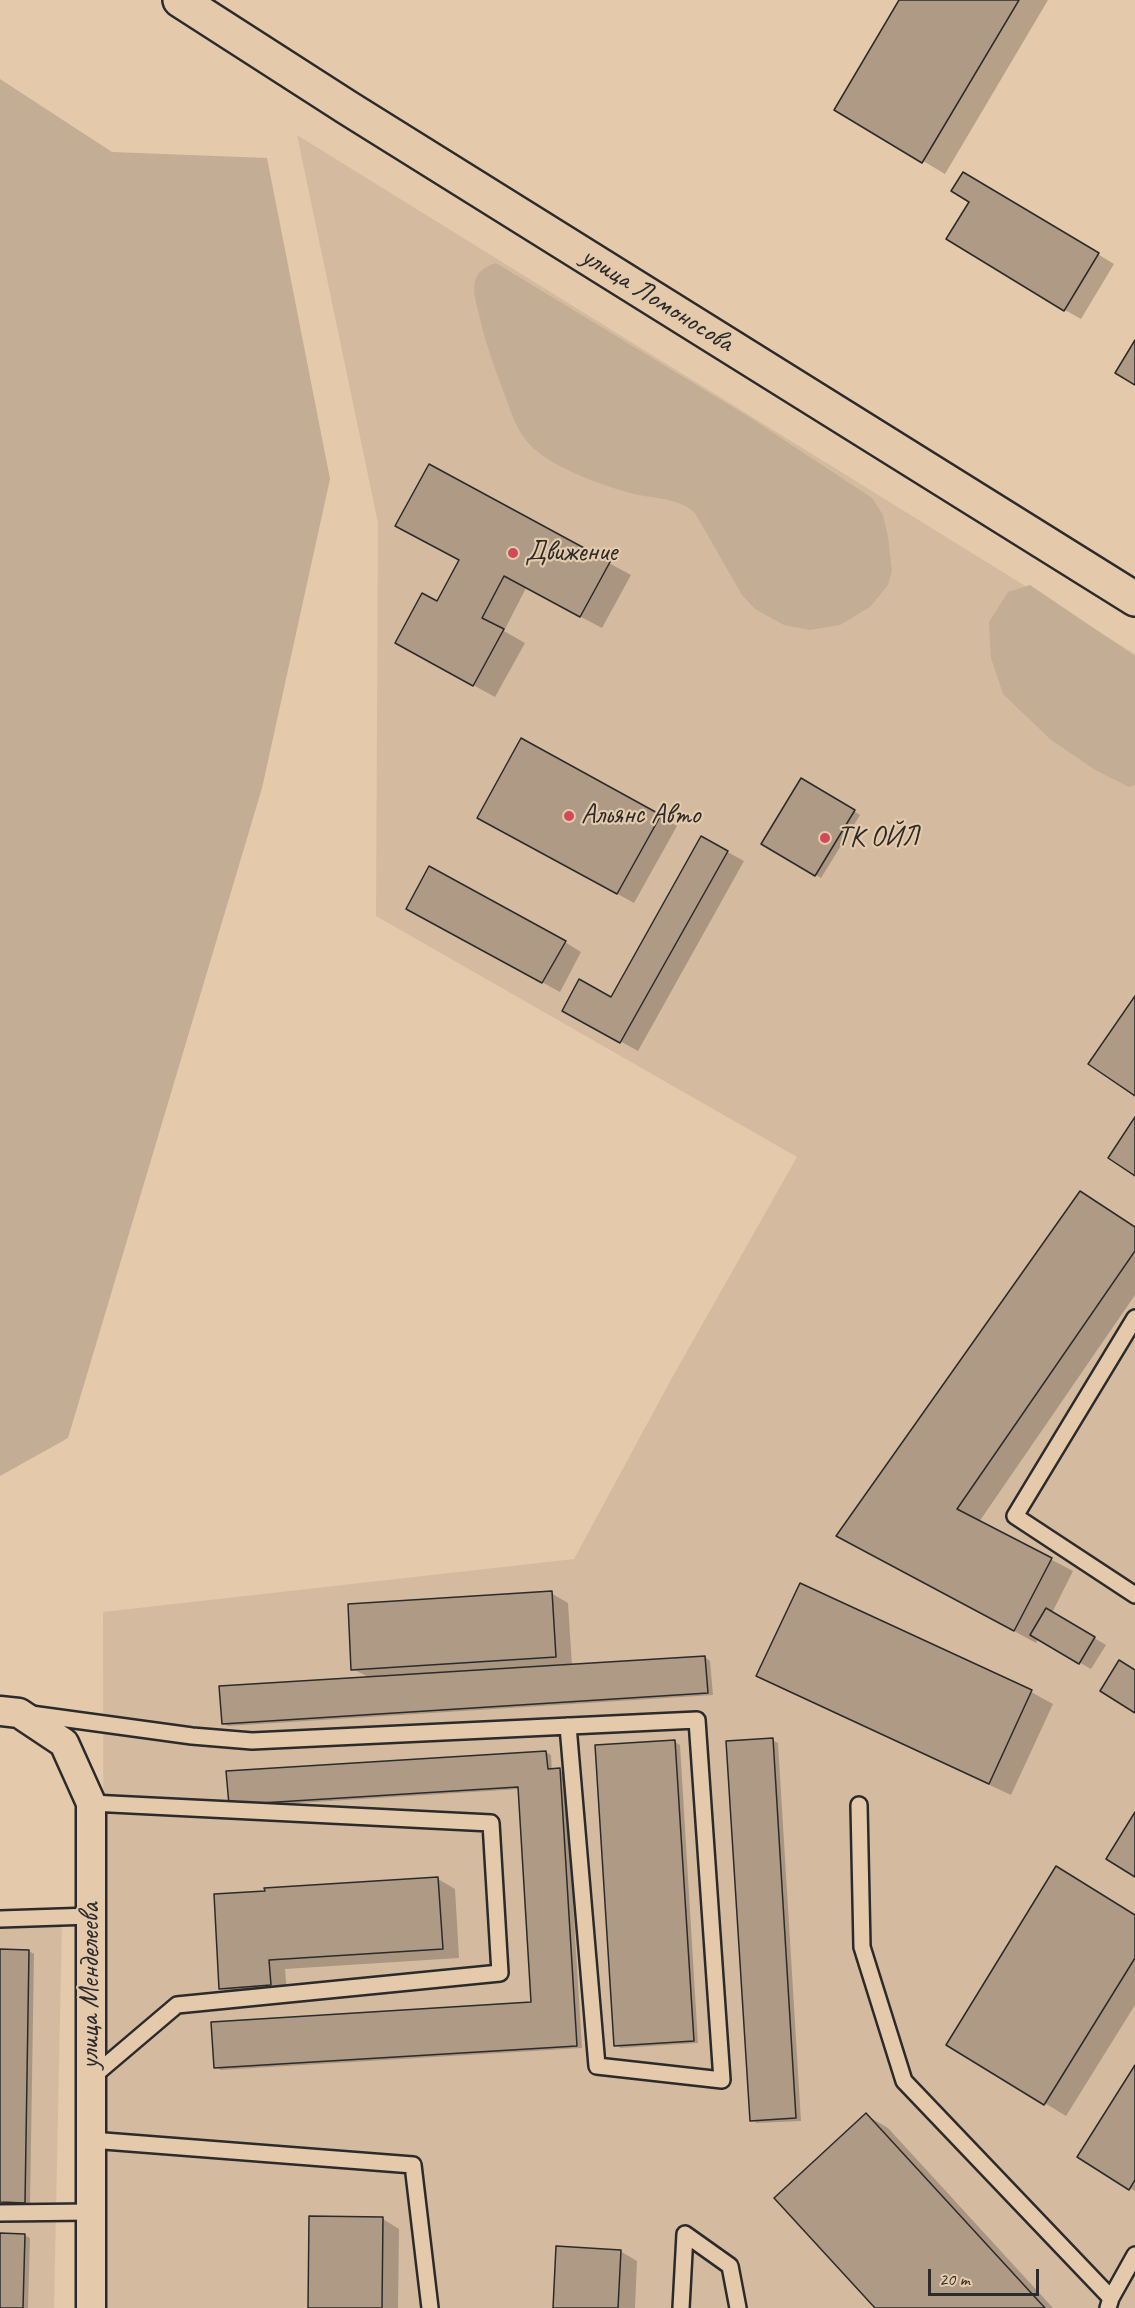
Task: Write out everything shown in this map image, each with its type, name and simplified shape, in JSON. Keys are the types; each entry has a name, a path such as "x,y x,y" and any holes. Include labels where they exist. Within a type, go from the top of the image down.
{"highway":[{"name":"улица Ломоносова","path":"180,0 348,108 1135,599"}],"street":[{"name":"улица Менделеева","path":"10,1712 64,1743 91,1803 91,2308"}],"lane":[{"path":"1135,1318 1015,1516 1135,1595"},
{"path":"10,1712 192,1736 252,1741 697,1719 722,2080 597,2066 567,1726"},
{"path":"91,1803 491,1823 500,1973 177,2005 91,2078"},
{"path":"859,1805 862,1947 904,2081 1109,2303 1135,2255"},
{"path":"0,1919 91,1916"},
{"path":"91,2140 413,2164 430,2308"},
{"path":"0,2213 91,2212"},
{"path":"681,2308 686,2234 730,2265 738,2308"}],"shaded area":[{"path":"0,79 112,152 267,158 330,479 262,788 68,1438 0,1476"},
{"path":"297,135 1135,654 1135,2308 104,2308 103,1612 574,1559 673,1376 797,1157 376,916 378,523"},
{"path":"496,263 749,417 872,498 883,515 892,571 888,585 870,607 840,625 810,630 784,625 755,609 742,595 695,513 688,508 673,501 603,485 559,466 534,449 521,434 513,417 483,331 476,302 474,288 477,276 488,266"},
{"path":"1030,585 1135,656 1135,785 1129,787 1095,770 1050,739 1003,694 991,658 989,622 1008,592"},
{"path":"62,1921 54,2308 0,2308 0,1925"}],"building":[{"path":"899,0 1019,0 922,163 834,110"},
{"path":"963,172 1099,253 1064,311 946,239 969,202 951,191"},
{"path":"1135,340 1135,385 1115,373"},
{"path":"429,464 610,562 580,617 504,576 482,618 504,629 473,686 395,643 422,593 437,601 459,560 395,526"},
{"name":"Альянс Авто","path":"521,738 661,815 617,894 477,818"},
{"path":"801,778 855,810 815,876 761,844"},
{"path":"701,836 728,851 620,1043 562,1011 579,979 611,997"},
{"path":"429,866 566,941 542,983 406,909"},
{"path":"1135,996 1135,1096 1088,1064"},
{"path":"1135,1117 1135,1176 1108,1158"},
{"path":"1080,1191 1135,1227 1135,1251 957,1509 1052,1558 1014,1631 836,1536"},
{"path":"800,1583 1032,1690 989,1784 756,1676"},
{"path":"552,1591 556,1657 351,1670 348,1604"},
{"path":"1046,1608 1095,1637 1079,1664 1030,1635"},
{"path":"705,1656 708,1693 222,1724 219,1686"},
{"path":"1119,1660 1135,1670 1135,1713 1100,1691"},
{"path":"773,1738 796,2118 750,2121 726,1741"},
{"path":"675,1740 694,2041 614,2046 595,1745"},
{"path":"546,1751 548,1769 560,1768 577,2046 214,2068 211,2022 531,2002 518,1787 229,1805 226,1771"},
{"path":"1135,1812 1135,1877 1106,1859"},
{"path":"1056,1866 1135,1915 1135,1958 1044,2105 946,2045"},
{"path":"438,1877 443,1949 269,1960 271,1985 219,1989 214,1894 265,1891 264,1888"},
{"path":"0,1949 29,1950 25,2203 0,2202"},
{"path":"1135,2065 1135,2180 1129,2190 1077,2157"},
{"path":"866,2113 1045,2308 875,2308 774,2198"},
{"path":"309,2216 383,2217 382,2308 308,2308"},
{"path":"0,2233 25,2234 23,2308 0,2308"},
{"path":"556,2246 621,2250 618,2308 553,2308"}],"place":[{"name":"Движение","path":"513,553"},
{"name":"Альянс Авто","path":"569,816"},
{"name":"ТК ОЙЛ","path":"825,838"}]}
